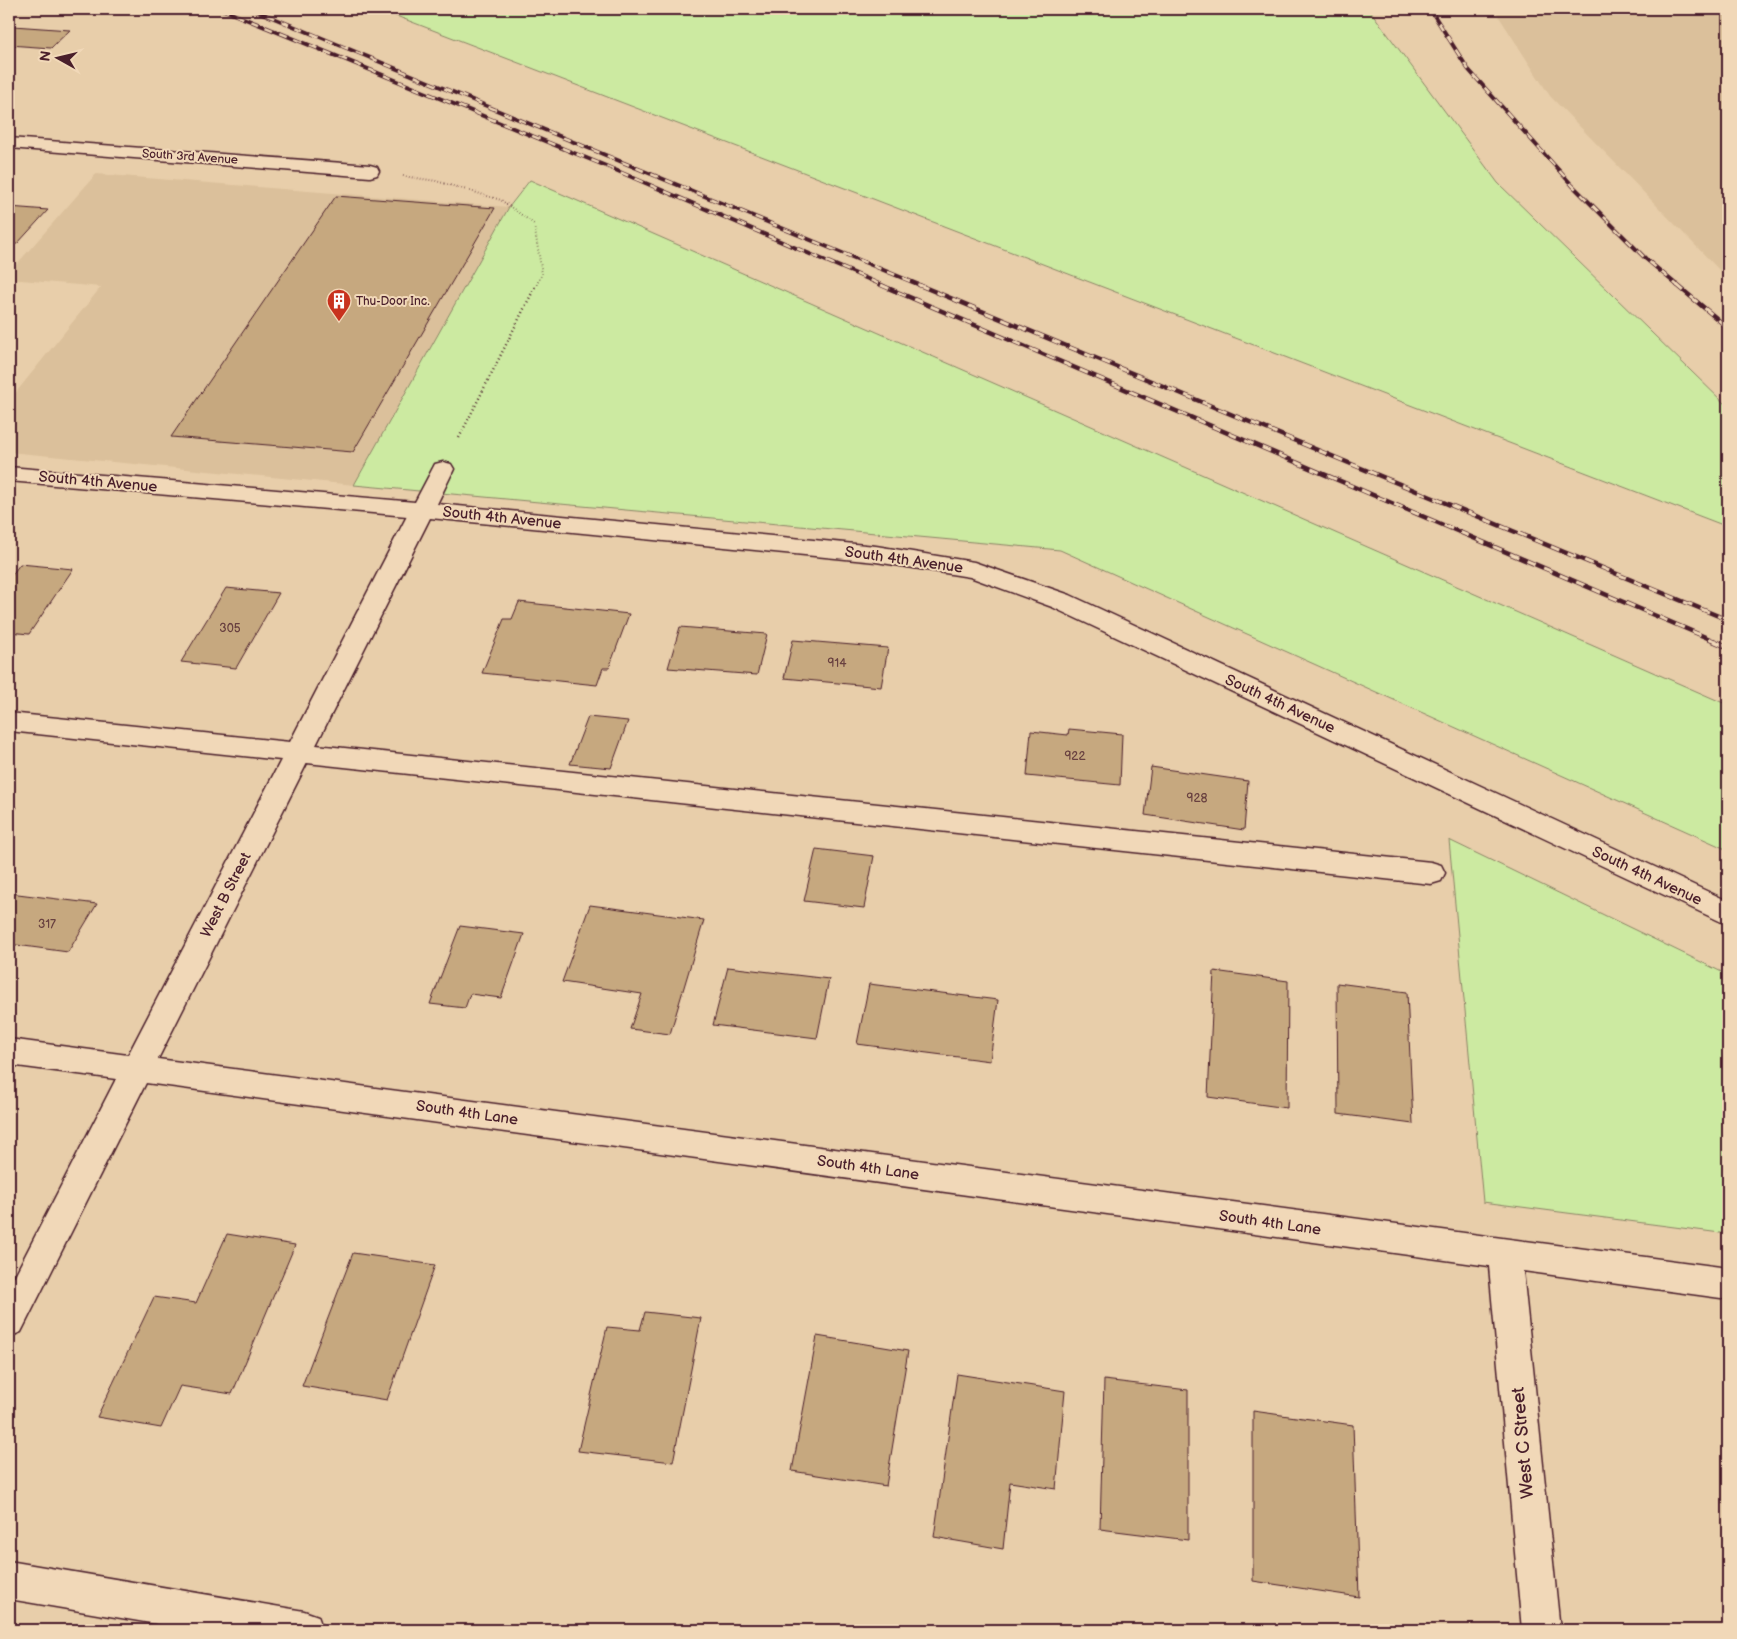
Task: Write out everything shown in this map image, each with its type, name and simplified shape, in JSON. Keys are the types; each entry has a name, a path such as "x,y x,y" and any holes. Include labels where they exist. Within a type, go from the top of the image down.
{"street":[{"name":"South 3rd Avenue","path":"9,143 370,171"},
{"name":"West B Street","path":"9,1321 443,469"},
{"name":"South 4th Avenue","path":"9,474 422,510 876,554 974,570 1061,601 1728,914"},
{"path":"9,722 1431,873"},
{"name":"South 4th Lane","path":"9,1052 1505,1255 1728,1283"},
{"name":"West C Street","path":"1505,1255 1541,1630"},
{"path":"9,1580 304,1630"}],"path":[{"path":"370,171 436,181 501,200 534,224 542,274 443,469"}],"shaded area":[{"path":"1494,9 1728,9 1728,279 1550,96"},
{"path":"96,174 509,207 354,485 9,452 9,401 101,287 9,279 9,273"}],"green space":[{"path":"378,9 1369,9 1498,183 1728,407 1728,527"},
{"path":"530,180 1728,705 1728,850 1060,550 354,485 509,207"},
{"path":"1449,840 1728,975 1728,1234 1483,1202"}],"building":[{"path":"13,26 70,30 51,48 9,45 9,30"},
{"name":"Thu-Door Inc.","path":"336,196 495,208 353,452 171,437"},
{"path":"9,207 48,210 17,244 9,244"},
{"path":"20,564 73,569 29,634 9,632 9,579"},
{"path":"226,588 279,593 236,668 181,662"},
{"path":"519,602 629,614 609,668 603,668 597,685 482,673 504,619 512,619"},
{"path":"680,627 767,634 757,675 668,668"},
{"path":"793,640 888,648 881,687 784,678"},
{"path":"588,717 628,721 611,768 570,764"},
{"path":"1069,729 1122,734 1120,785 1027,776 1031,731 1068,735"},
{"path":"1151,767 1248,781 1244,830 1145,815"},
{"path":"9,806 17,807 9,821"},
{"path":"816,849 874,856 864,908 804,901"},
{"path":"10,893 97,904 68,952 9,944"},
{"path":"590,905 704,920 670,1034 630,1029 642,994 562,982"},
{"path":"460,926 524,934 501,998 470,994 465,1008 430,1004"},
{"path":"728,967 829,979 817,1038 713,1025"},
{"path":"1214,971 1288,981 1287,1108 1208,1097"},
{"path":"1337,983 1407,992 1413,1124 1338,1114"},
{"path":"869,984 998,1000 990,1061 857,1044"},
{"path":"227,1234 295,1245 232,1394 180,1386 161,1428 97,1417 154,1297 196,1303"},
{"path":"353,1253 435,1265 387,1400 302,1386"},
{"path":"645,1312 701,1318 673,1462 578,1451 607,1327 640,1330"},
{"path":"817,1336 908,1351 886,1486 792,1471"},
{"path":"957,1374 1065,1391 1056,1489 1010,1482 1003,1549 934,1537"},
{"path":"1104,1380 1188,1390 1188,1540 1100,1529"},
{"path":"1253,1411 1353,1425 1359,1597 1253,1581"}],"railway":[{"path":"221,9 606,166 884,286"},
{"path":"252,9 922,286"},
{"path":"1430,9 1468,69 1572,185 1646,259 1678,286"},
{"path":"881,285 1717,642"},
{"path":"919,285 1728,620"},
{"path":"1677,285 1728,328"},
{"path":"1714,641 1728,647"}],"place":[{"name":"Thu-Door Inc.","path":"339,322"}]}
